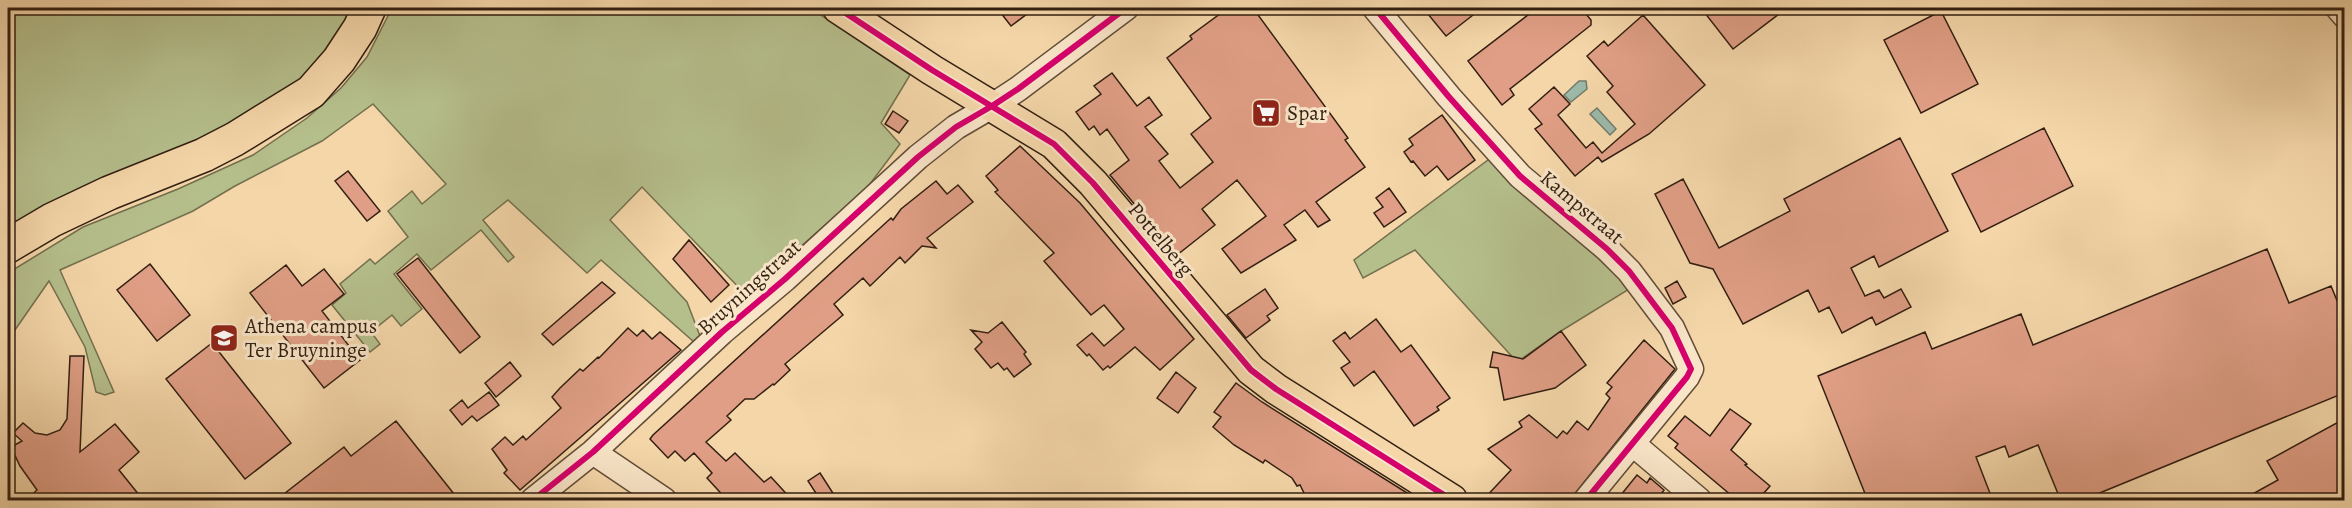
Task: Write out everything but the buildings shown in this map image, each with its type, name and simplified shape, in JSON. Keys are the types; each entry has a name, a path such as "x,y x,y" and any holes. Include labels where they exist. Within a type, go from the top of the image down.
{"highway":[{"path":"8,246 52,220 109,193 225,145 310,92 339,60 360,28 369,8"}],"main road":[{"name":"Pottelberg","path":"838,8 1054,144 1074,163 1251,370 1276,389 1452,501"}],"street":[{"name":"Bruyningstraat","path":"533,501 593,453 722,332 785,279 918,157 956,127 992,106 1126,8"},
{"name":"Kampstraat","path":"1375,8 1449,97 1520,176 1607,249 1629,271 1672,328 1691,369 1687,377 1586,501"},
{"path":"2338,8 2344,15"},
{"path":"1633,444 1699,501"},
{"path":"593,453 664,501"}],"green space":[{"path":"8,8 359,8 327,56 276,102 8,235"},
{"path":"392,8 810,8 910,75 881,123 900,144 867,188 746,295 642,187 610,220 687,302 700,336 694,342 601,260 587,273 508,200 483,220 514,257 508,262 481,230 431,270 417,254 394,274 422,309 401,326 392,315 371,332 380,344 370,352 332,305 346,293 340,284 370,259 375,264 408,237 388,211 412,191 422,204 446,184 373,104 322,141 235,186 193,211 60,270 114,392 105,395 96,392 85,347 49,281 8,340 8,273 83,227 178,189 253,155 307,118 341,88 367,57"},
{"path":"1492,157 1502,171 1631,288 1561,331 1517,362 1415,250 1363,278 1354,260"}],"shaded area":[{"path":"1579,81 1586,81 1587,89 1571,102 1564,95"},
{"path":"1597,108 1616,129 1610,135 1590,114"}],"cycle path":[{"path":"838,8 932,70 1054,144 1093,183 1251,370 1276,389 1452,500"},
{"path":"533,500 593,452 722,332 785,279 918,157 956,127 1018,89 1126,8"},
{"path":"1375,8 1449,97 1520,176 1607,249 1629,271 1672,328 1691,369 1687,377 1586,500"}],"place":[{"name":"Spar","path":"1266,113"},
{"name":"Athena campus Ter Bruyninge","path":"224,338"}]}
